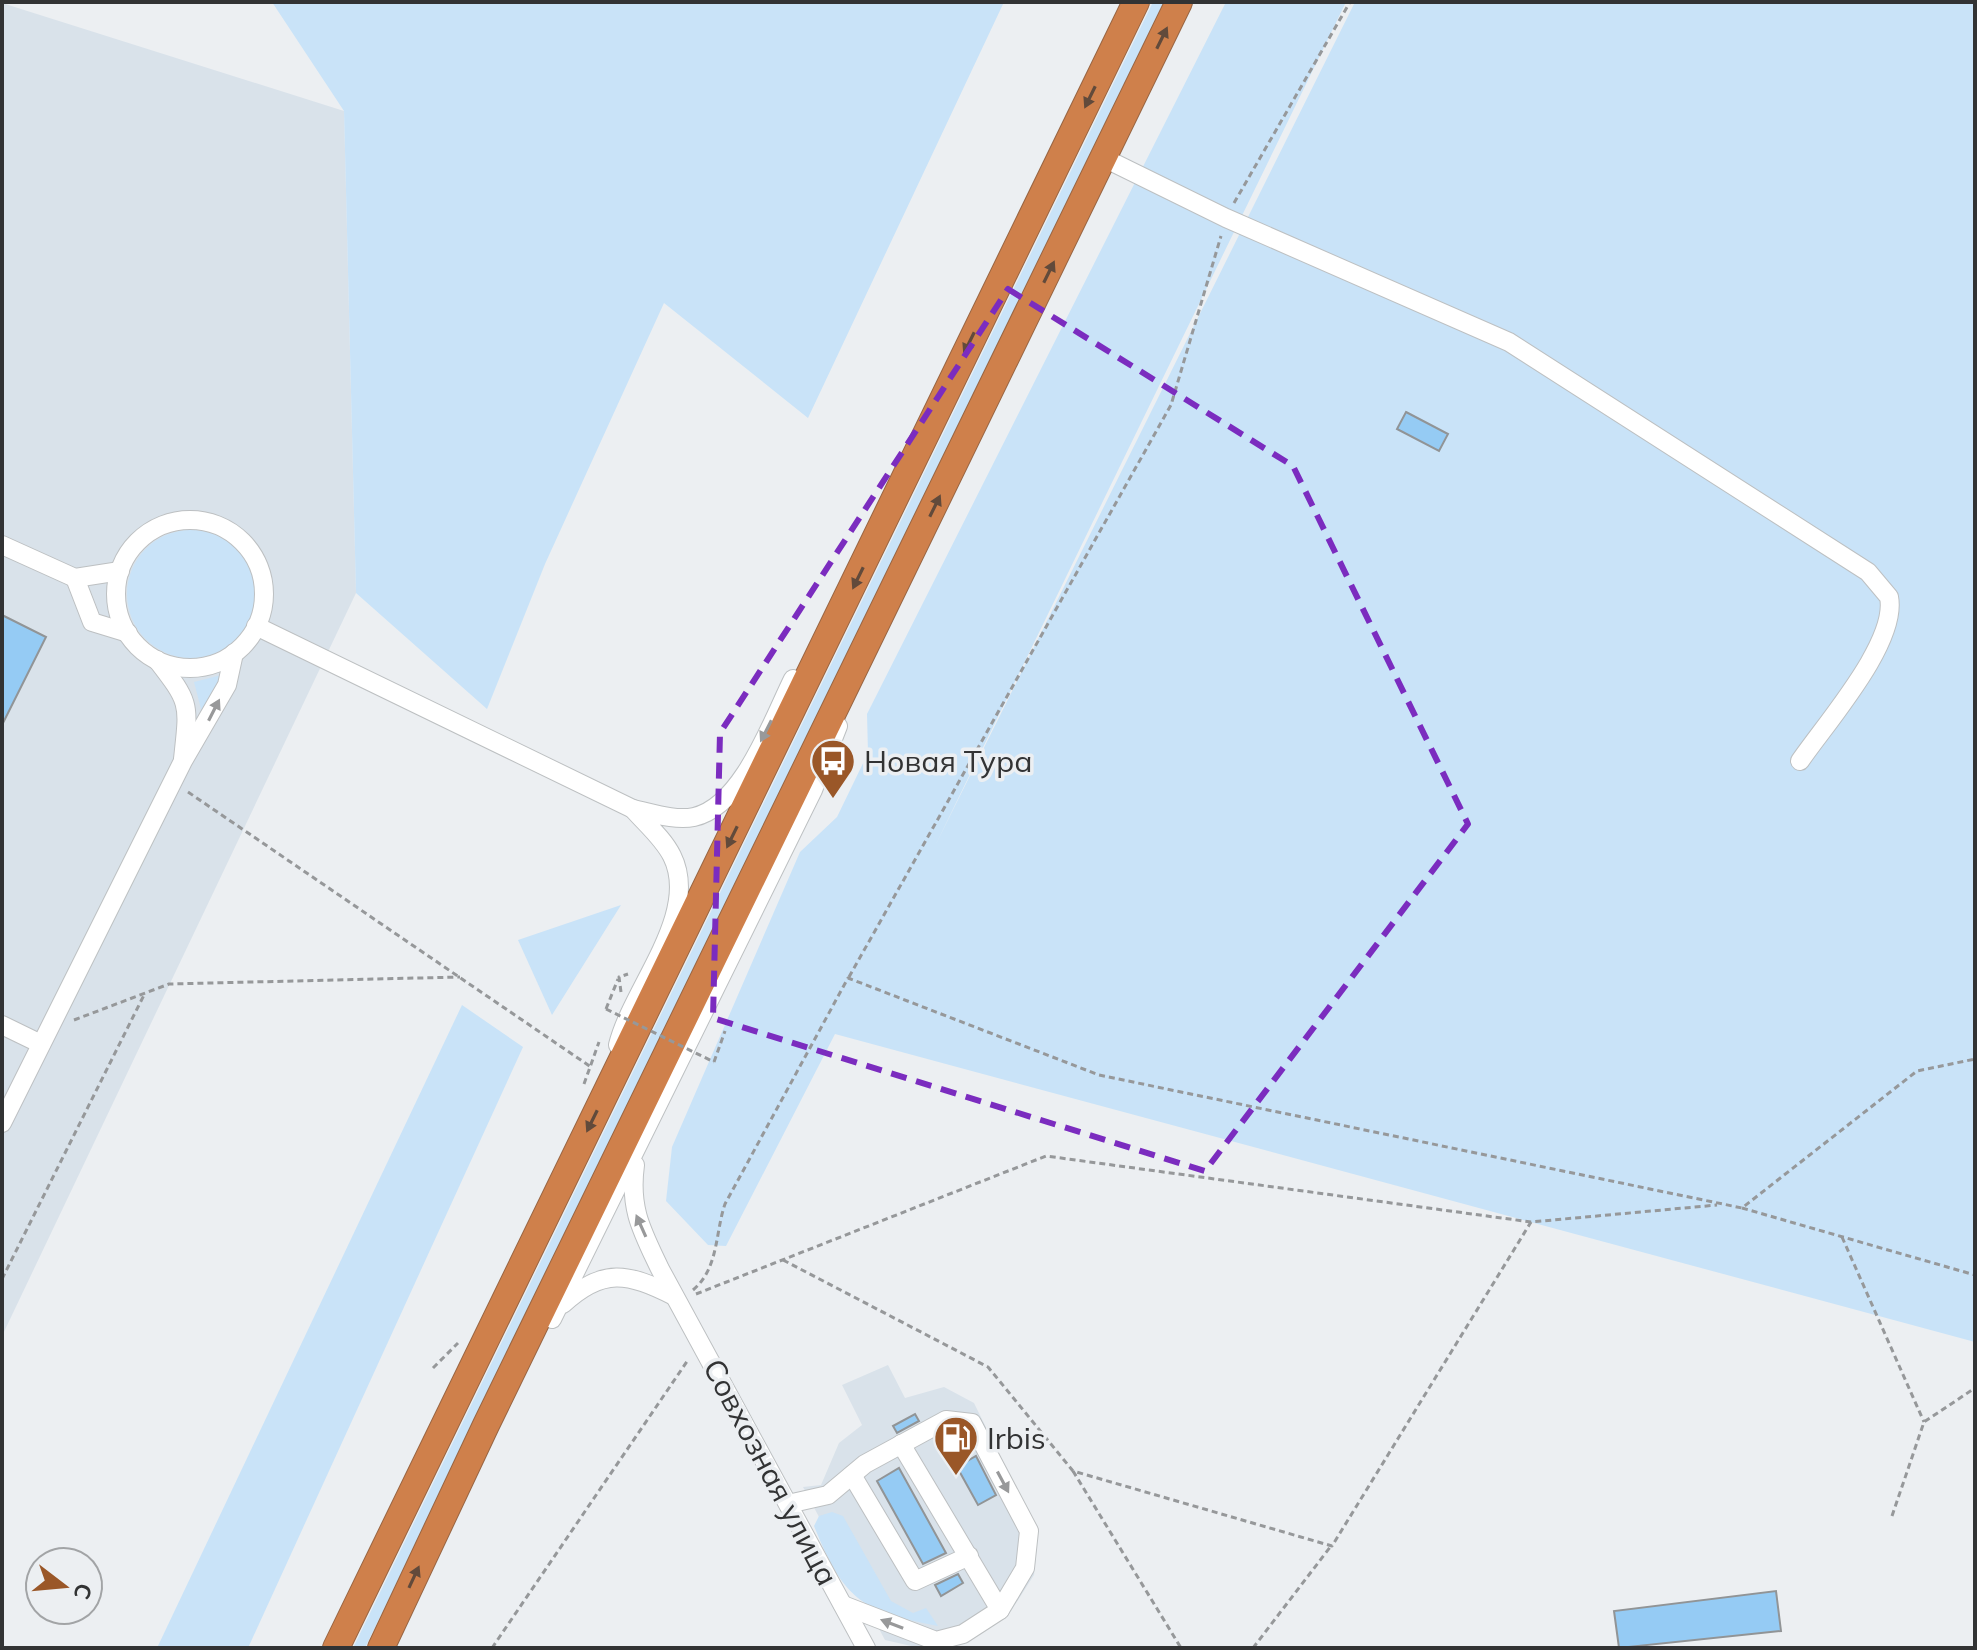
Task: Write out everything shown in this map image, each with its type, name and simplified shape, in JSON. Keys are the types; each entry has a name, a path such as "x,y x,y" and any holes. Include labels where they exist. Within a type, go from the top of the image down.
{"highway":[{"path":"336,1648 603,1072 825,646 1136,2"},
{"path":"381,1648 486,1425 1179,2"}],"street":[{"path":"1104,158 1226,218 1509,342 1868,572 1889,597 1889,623 1879,646 1800,761"},
{"path":"2,1123 10,1085 45,1037 172,782 227,685 234,653 256,626 263,606 261,574 245,544 217,525 183,520 159,527 137,541 120,571 117,605 128,633 157,660 184,695 188,717 183,761"},
{"path":"2,545 75,578 120,571"},
{"path":"75,578 92,622 128,633"},
{"path":"256,626 633,809 677,818 695,817 730,797 797,671 825,646"},
{"path":"157,660 196,667 234,653"},
{"path":"486,1425 520,1383 813,790 836,733 852,677"},
{"path":"603,1072 673,922 679,900 680,881 673,857 633,809"},
{"path":"2,1025 45,1037"},
{"name":"Совхозная улица","path":"637,1149 632,1188 635,1216 675,1299 866,1648"},
{"path":"555,1312 577,1292 595,1281 612,1276 647,1283 675,1299"},
{"path":"788,1504 828,1495 852,1475 946,1420 972,1423 1029,1531 1025,1568 1000,1610 963,1634 936,1641 843,1605"},
{"path":"901,1444 1000,1610"},
{"path":"852,1475 915,1581 969,1556"}],"path":[{"path":"675,1299 698,1286 707,1272 716,1253 718,1224 725,1204 848,978 1171,405 1226,218 1350,2"},
{"path":"172,782 603,1072"},
{"path":"619,977 632,973"},
{"path":"45,1037 169,984 460,977"},
{"path":"619,977 622,997"},
{"path":"619,977 606,1009 714,1062 725,1031"},
{"path":"848,978 1099,1075 1742,1208 1975,1275"},
{"path":"2,1279 145,993"},
{"path":"610,1021 616,1009"},
{"path":"581,1091 603,1072 604,1033"},
{"path":"1742,1208 1917,1071 1975,1059"},
{"path":"675,1299 783,1260 1046,1156 1531,1222 1723,1204"},
{"path":"1253,1648 1332,1546 1531,1222"},
{"path":"1842,1237 1924,1422"},
{"path":"783,1260 988,1367 1073,1471 1181,1648"},
{"path":"433,1368 457,1345 464,1331"},
{"path":"492,1648 701,1342"},
{"path":"1892,1516 1924,1422 1975,1388"},
{"path":"1073,1471 1332,1546"}],"highlighted area":[{"path":"1008,289 1293,466 1468,824 1205,1171 713,1018 720,733"}],"shaded area":[{"path":"272,2 1004,2 808,418 664,303 545,564 487,709 356,593 344,111"},
{"path":"1153,2 1164,2 365,1648 353,1648"},
{"path":"1226,2 1346,2 935,846 1355,2 1975,2 1975,1342 835,1034 726,1246 708,1245 666,1201 672,1147 800,852 837,817 868,753 867,714"},
{"path":"2,3 344,111 356,593 2,1336"},
{"path":"191,530 216,534 237,548 251,569 255,594 251,619 237,640 216,654 191,658 166,654 145,640 131,619 127,594 131,569 145,548 166,534"},
{"path":"225,674 199,727 201,709 194,682"},
{"path":"621,905 552,1015 518,940"},
{"path":"462,1005 523,1047 248,1648 157,1648"},
{"path":"888,1365 905,1398 944,1387 974,1403 1038,1533 1034,1575 1011,1611 957,1645 920,1648 885,1640 803,1487 821,1485 839,1443 862,1425 842,1385"},
{"path":"832,1512 843,1516 891,1601 913,1613 926,1608 938,1626 873,1607 846,1586 835,1571 814,1526 819,1516"}],"building":[{"path":"1406,412 1448,434 1439,451 1397,429"},
{"path":"2,615 46,637 2,725"},
{"path":"915,1414 919,1421 897,1433 893,1426"},
{"path":"976,1456 996,1495 978,1505 957,1467"},
{"path":"899,1468 946,1553 923,1564 877,1481"},
{"path":"958,1574 963,1583 941,1596 935,1585"},
{"path":"1776,1591 1781,1631 1619,1648 1614,1611"}],"place":[{"name":"Новая Тура","path":"833,800"},
{"name":"Irbis","path":"956,1477"}]}
